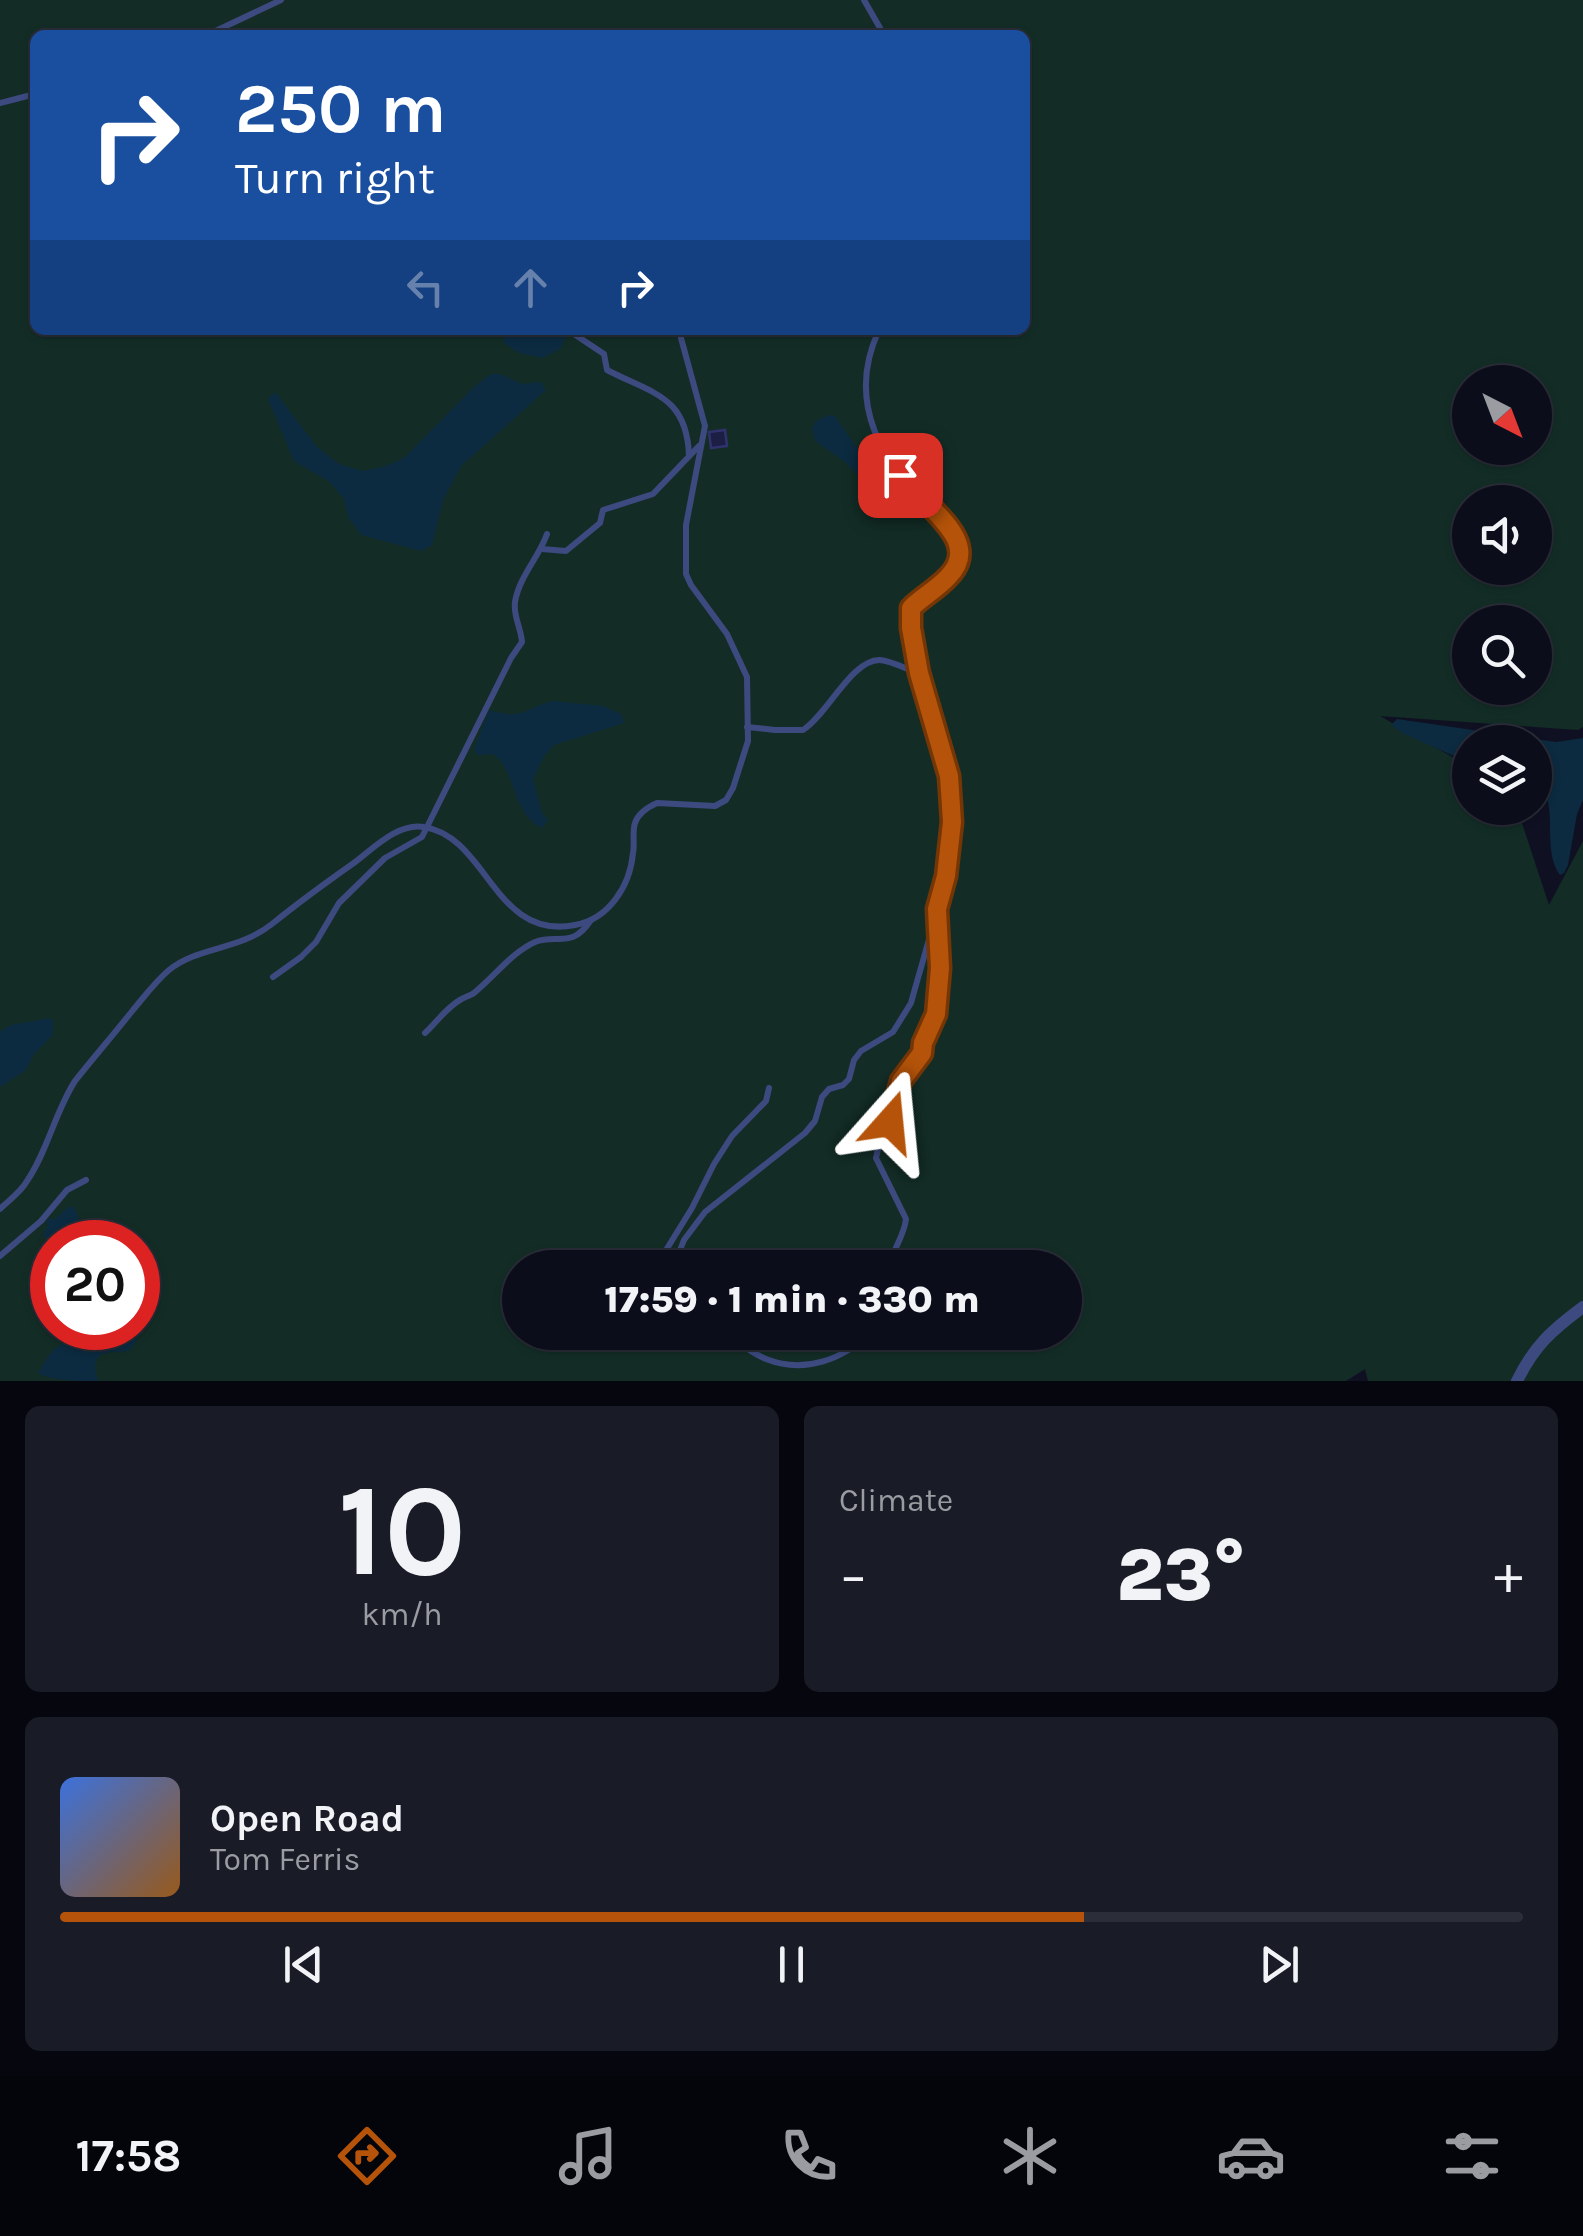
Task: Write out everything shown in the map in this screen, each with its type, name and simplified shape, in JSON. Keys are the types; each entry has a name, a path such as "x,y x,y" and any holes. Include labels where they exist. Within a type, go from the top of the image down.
{"street":[{"path":"1517,1381 1528,1357 1547,1336 1583,1308"}],"lane":[{"path":"218,30 281,0"},
{"path":"864,0 881,30"},
{"path":"0,103 30,95"},
{"path":"576,335 604,354 607,370 671,404 688,434 689,457"},
{"path":"680,1250 704,1212 805,1133 815,1121 822,1097 849,1079 861,1051 880,1042 903,1019 911,1003 946,876 952,822 949,776 919,673 911,608 948,578 959,562 960,548 951,528 900,475 876,439 865,379 870,348 876,335"},
{"path":"0,1209 26,1185 75,1081 166,972 196,955 245,941 268,927 375,844 416,827 443,834 470,856 498,895 516,912 533,922 560,928 592,919 612,904 626,882 633,858 636,821 648,807 715,806 726,800 748,741 747,677 727,634 686,574 686,525 705,426 682,338"},
{"path":"542,549 566,551 600,523 603,510 654,494 700,445"},
{"path":"273,977 316,942 349,892 385,858 422,837 522,642 515,601 547,534"},
{"path":"747,726 804,730 858,668 870,662 883,660 919,673"},
{"path":"894,1250 906,1219 876,1158 888,1134 901,1081 922,1053 936,1014 940,968 937,909"},
{"path":"426,1033 518,952 544,939 569,938 580,933 592,919"},
{"path":"665,1250 714,1164 732,1136 766,1101 769,1088"},
{"path":"0,1256 41,1221 67,1190 86,1180"},
{"path":"753,1350 767,1359 796,1365 818,1364 850,1350"}],"green space":[{"path":"0,0 1583,0 1583,727 1578,730 1552,728 1552,725 1380,716 1452,757 1452,825 1523,825 1549,905 1583,841 1583,1381 1368,1381 1365,1369 1346,1381 0,1381"}],"water":[{"path":"503,335 566,335 561,348 543,358 519,353 504,343"},
{"path":"491,374 522,384 541,382 546,390 461,466 443,500 432,545 421,551 361,535 348,517 344,499 330,482 294,461 268,399 275,392 317,447 339,464 362,471 404,458"},
{"path":"828,415 835,416 882,478 879,484 869,487 845,462 815,441 812,428"},
{"path":"552,701 603,706 621,714 624,723 554,745 544,756 533,780 542,813 548,820 542,828 525,812 501,761 493,754 477,755 474,749 489,710 517,714"},
{"path":"1397,719 1452,727 1452,755 1404,734 1391,725"},
{"path":"1583,738 1583,800 1568,865 1560,875 1551,851 1552,741"},
{"path":"47,1018 53,1020 53,1035 34,1054 26,1070 0,1087 0,1032"},
{"path":"68,1207 74,1207 79,1218 78,1220 54,1220"},
{"path":"54,1350 129,1350 100,1356 95,1365 98,1381 58,1379 38,1373"}],"building":[{"path":"725,430 727,446 711,448 709,432"}],"route":[{"path":"890,1122 901,1081 922,1053 936,1014 940,968 937,909 946,876 952,822 949,776 919,673 911,608 948,578 959,562 960,548 951,528 900,475"}]}
